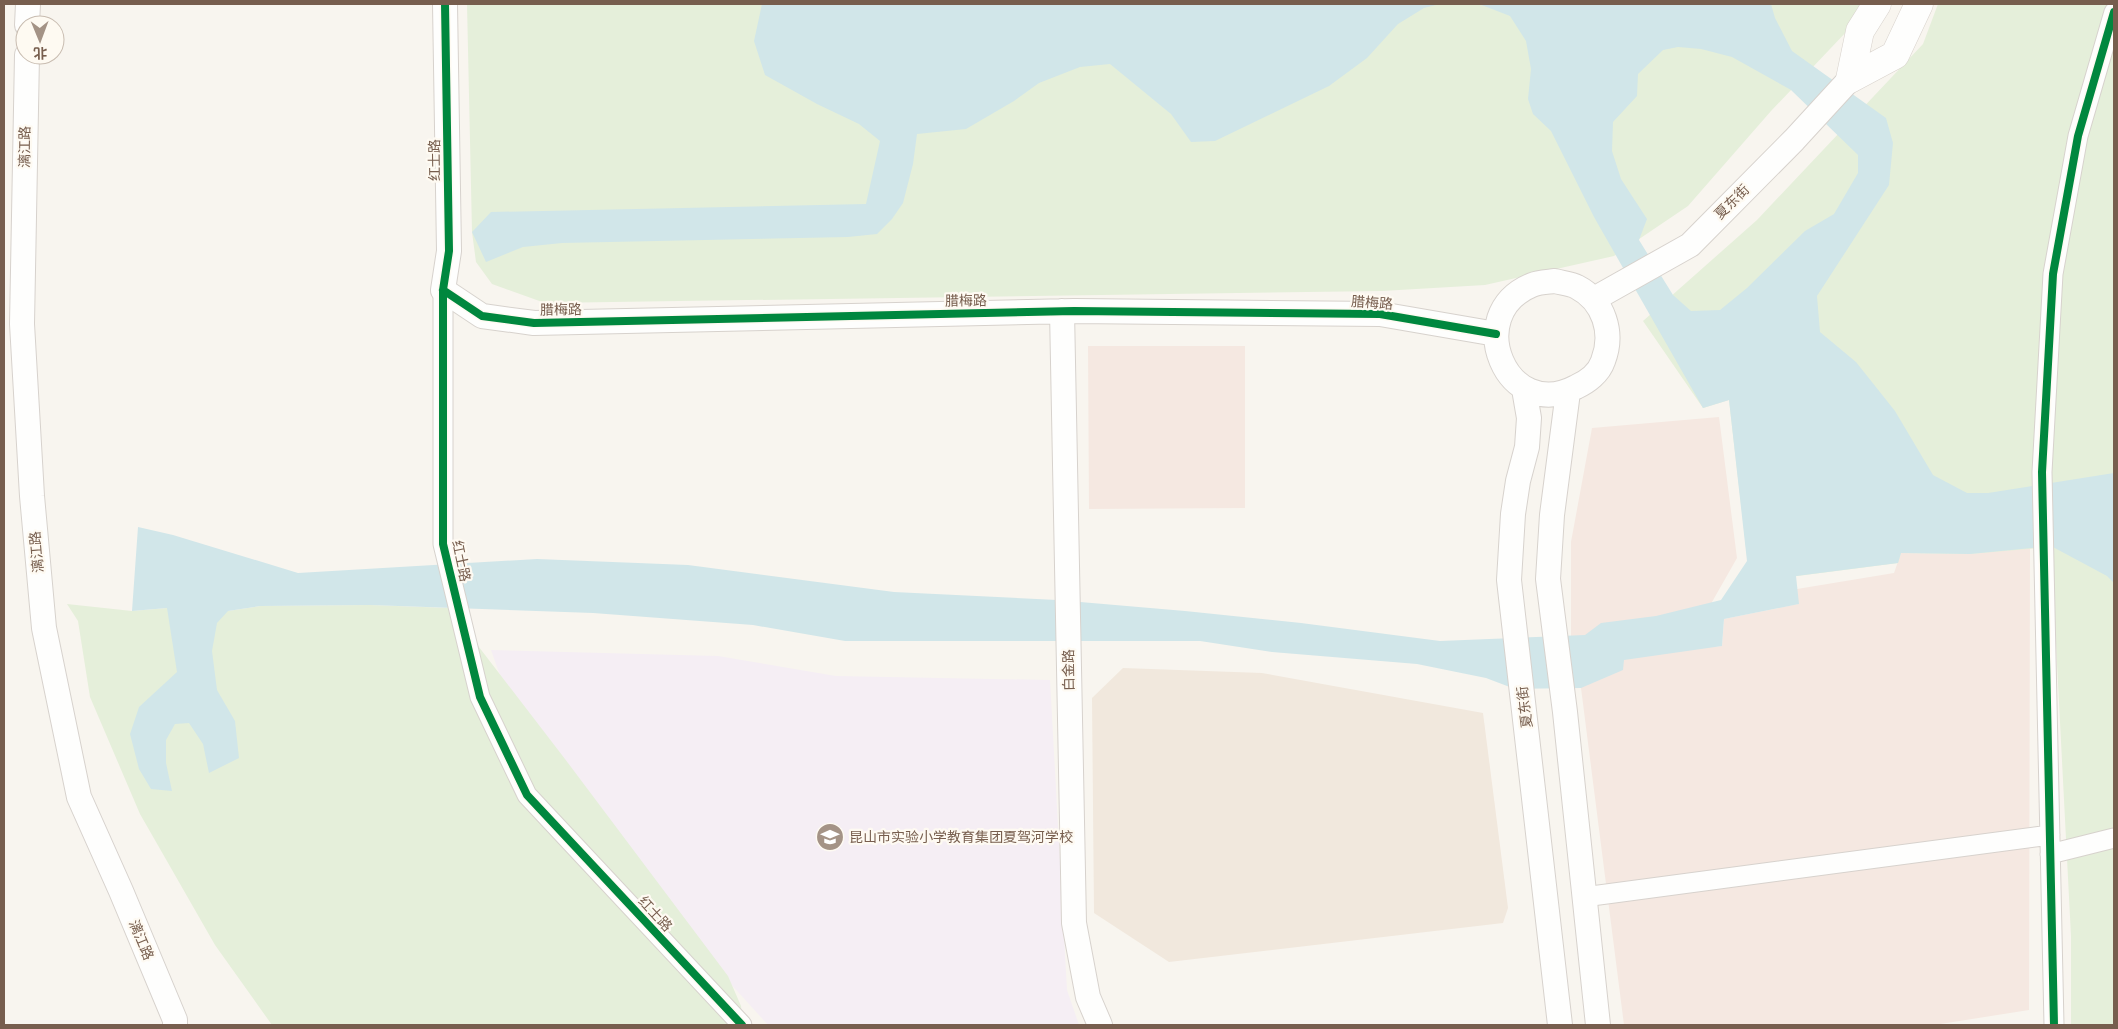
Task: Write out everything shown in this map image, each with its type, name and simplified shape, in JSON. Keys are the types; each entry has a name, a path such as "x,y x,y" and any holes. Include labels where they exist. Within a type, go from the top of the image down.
{"main road":[{"path":"1850,79 1860,31 1878,4"},
{"name":"夏东街","path":"1850,79 1895,55 1919,4"}],"street":[{"name":"红士路","path":"445,4 449,251 443,290 443,544 480,698 527,795 742,1025"},
{"path":"2054,1025 2042,472 2053,274 2078,136 2114,12"},
{"name":"漓江路","path":"27,65 22,324 32,496 44,628 79,797 121,891 176,1023"},
{"name":"夏东街","path":"1594,299 1690,245 1811,122 1850,79"},
{"path":"1554,281 1576,286 1594,299 1606,318 1609,341 1603,363 1588,381 1568,392 1546,394 1524,390 1508,374 1498,355 1496,334 1501,313 1514,295 1533,284 1554,281"},
{"name":"腊梅路","path":"443,290 482,316 534,323 1062,311 1380,314 1496,334"},
{"name":"白金路","path":"1062,311 1074,923 1088,997 1100,1025"},
{"name":"夏东街","path":"1524,390 1529,418 1528,447 1518,481 1510,544 1509,580 1560,1025"},
{"path":"1568,392 1549,544 1548,580 1563,696 1598,1025"},
{"path":"1584,897 2114,838"}],"shaded area":[{"path":"762,4 1440,4 1424,8 1398,24 1367,58 1329,86 1215,141 1191,142 1171,114 1110,64 1080,67 1039,83 1014,101 966,129 917,134 913,164 903,203 892,219 877,234 848,237 562,243 523,247 486,262 472,232 491,212 866,204 880,141 859,124 817,104 765,75 754,41"},
{"path":"1479,4 1771,4 1775,18 1792,51 1886,118 1893,143 1889,185 1817,296 1820,332 1856,362 1895,411 1933,475 1967,493 1988,493 2114,473 2114,583 2107,576 2051,546 1970,554 1901,553 1898,563 1796,576 1799,604 1724,619 1722,646 1624,660 1623,670 1581,688 1515,689 1486,678 1417,664 1272,652 1200,641 845,641 753,625 593,613 370,605 260,606 228,611 217,623 212,651 217,690 235,721 239,758 209,773 203,744 189,723 175,724 166,740 166,763 172,791 151,789 139,769 130,734 139,707 177,672 167,608 132,611 138,527 173,535 298,573 537,559 688,565 894,592 1057,600 1185,611 1301,623 1440,641 1585,635 1601,623 1656,616 1721,600 1747,561 1729,400 1703,408 1594,217 1551,131 1533,114 1528,99 1531,69 1526,41 1510,16","holes":["1678,47 1701,49 1732,57 1791,90 1858,155 1858,173 1834,214 1805,231 1747,288 1720,310 1691,311 1673,295 1639,240 1647,219 1621,179 1612,151 1613,122 1637,96 1638,74 1663,50"]},
{"path":"1088,346 1245,346 1245,508 1089,509"},
{"path":"1719,417 1737,558 1712,602 1711,647 1722,646 1724,619 1798,604 1797,589 1894,573 1901,553 1970,554 2030,548 2029,1010 1934,1025 1624,1025 1581,688 1571,636 1571,542 1592,428"},
{"name":"昆山市实验小学教育集团夏驾河学校","path":"491,650 718,656 836,676 1050,680 1067,990 1079,1025 768,1025 650,895 520,732"},
{"path":"1123,668 1262,673 1483,713 1508,908 1503,923 1169,962 1094,913 1092,698"}],"green space":[{"path":"467,4 1869,4 1867,10 1771,111 1688,206 1614,256 1485,285 1382,291 545,303 492,284 476,262 472,232"},
{"path":"1938,4 2114,4 2114,1025 2071,1025 2071,936 2051,547 1970,554 1901,553 1898,563 1750,582 1729,400 1703,408 1643,321 1757,220 1923,44"},
{"path":"67,604 132,611 167,608 228,611 260,606 370,605 449,608 728,976 741,1006 743,1025 272,1025 215,945 140,814 90,697 78,621"}],"cycle path":[{"path":"445,4 449,251 443,290 443,544 480,697 527,795 742,1025"},
{"path":"2054,1025 2042,472 2053,274 2078,136 2114,12"},
{"path":"443,290 482,316 534,323 1074,311 1380,314 1496,334"}],"place":[{"name":"昆山市实验小学教育集团夏驾河学校","path":"830,837"}]}
